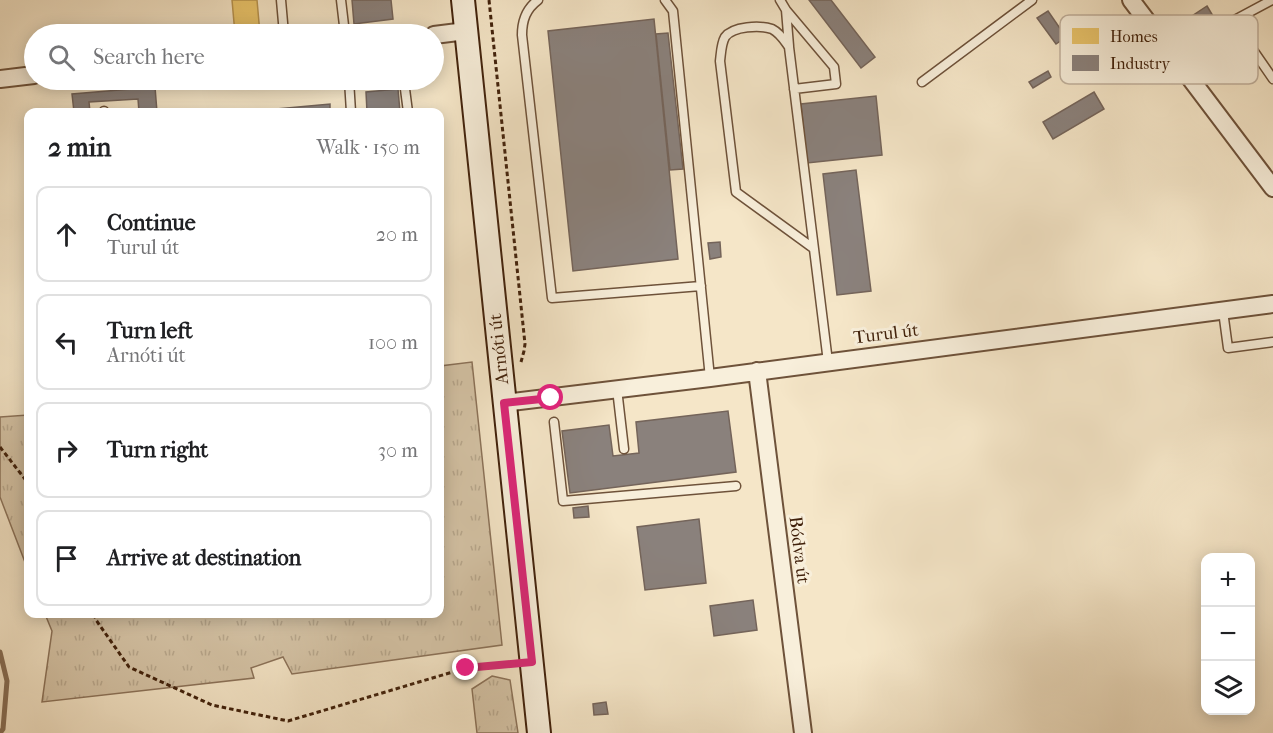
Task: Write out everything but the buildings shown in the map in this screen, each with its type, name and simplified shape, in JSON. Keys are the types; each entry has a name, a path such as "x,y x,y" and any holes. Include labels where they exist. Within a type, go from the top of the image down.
{"main road":[{"name":"Arnóti út","path":"463,0 539,733"}],"street":[{"path":"1131,0 1142,15"},
{"path":"444,34 466,31"},
{"path":"0,79 24,76"},
{"path":"1194,84 1273,189"},
{"name":"Turul út","path":"504,403 1273,304"},
{"name":"Bódva út","path":"757,371 803,733"}],"lane":[{"path":"281,0 283,24"},
{"path":"341,0 344,24"},
{"path":"538,0 525,14 522,35 552,298 701,286"},
{"path":"665,0 673,11 710,378"},
{"path":"780,0 834,67 836,84 794,89"},
{"path":"922,82 1032,0"},
{"path":"1244,15 1272,0"},
{"path":"786,10 828,362"},
{"path":"789,47 773,30 739,28 725,38 720,61 736,192 813,248"},
{"path":"1258,57 1273,79"},
{"path":"350,90 351,108"},
{"path":"405,90 407,108"},
{"path":"1223,311 1228,348 1273,342"},
{"path":"617,389 624,449"},
{"path":"554,423 563,501 736,486"}],"path":[{"path":"489,0 525,344 519,365"},
{"path":"0,447 24,478"},
{"path":"95,618 129,668 212,705 288,721 466,668 532,662"}],"green space":[{"path":"472,362 502,645 292,674 283,657 251,668 254,678 42,702 52,631 47,618 444,618 444,366"},
{"path":"24,415 24,560 0,497 0,417"},
{"path":"492,676 510,680 518,733 477,733 472,689"}],"waterway":[{"path":"0,652 7,681 3,729 0,733"}],"route":[{"path":"466,668 532,662 504,403 551,398"}]}
